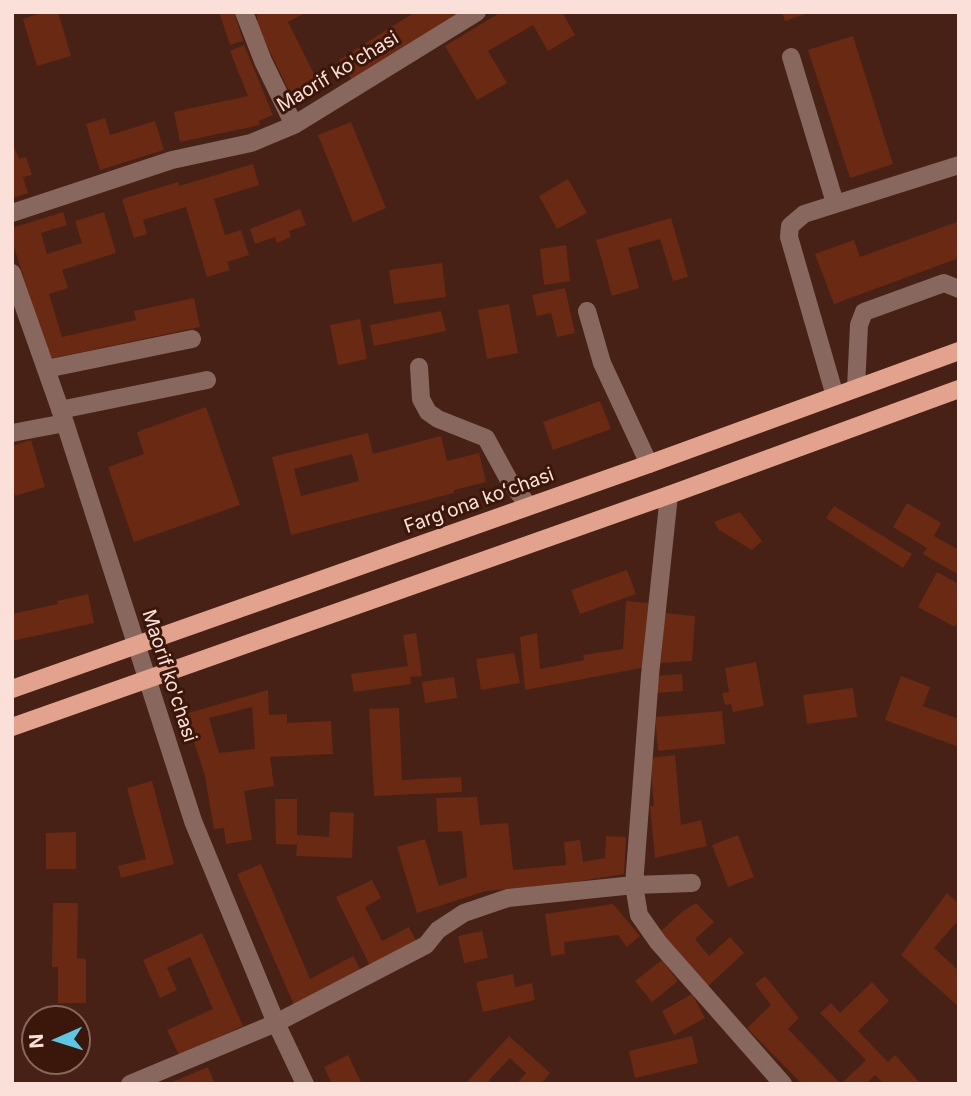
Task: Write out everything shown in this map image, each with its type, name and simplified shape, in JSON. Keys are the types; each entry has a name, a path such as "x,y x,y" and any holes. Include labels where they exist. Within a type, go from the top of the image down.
{"main road":[{"name":"Fargʻona koʻchasi","path":"12,689 649,464 959,351"},
{"path":"12,727 669,495 959,389"}],"street":[{"path":"244,12 293,125"},
{"name":"Maorif ko'chasi","path":"12,212 172,160 251,143 293,125 477,12"},
{"path":"791,57 835,203"},
{"path":"835,396 789,237 790,226 804,214 959,165"},
{"name":"Maorif ko'chasi","path":"12,273 62,417 193,821 276,1023 305,1084"},
{"path":"856,388 859,325 864,312 944,283 959,289"},
{"path":"587,311 603,363 649,464"},
{"path":"46,369 192,339"},
{"path":"419,367 421,399 428,412 438,419 486,438 510,482 529,506"},
{"path":"12,433 62,417 207,380"},
{"path":"669,495 650,675 634,885 639,915 658,942 783,1084"},
{"path":"130,1084 276,1023 426,945 438,930 464,913 508,898 634,885 692,883"}],"building":[{"path":"44,12 58,12 71,56 37,66 23,19"},
{"path":"219,12 234,12 243,41 230,45"},
{"path":"256,12 307,12 288,22 318,82 291,95 255,21 258,20"},
{"path":"415,12 460,12 352,80 339,60"},
{"path":"501,12 562,12 575,35 548,51 533,25 488,51 507,83 477,100 445,46"},
{"path":"782,12 808,12 808,13 785,21"},
{"path":"853,36 893,164 850,178 808,50"},
{"path":"244,45 273,115 259,121 260,125 180,142 174,112 248,96 230,51"},
{"path":"105,118 110,135 155,121 164,150 100,170 86,124"},
{"path":"351,122 386,208 353,222 318,135"},
{"path":"12,141 19,159 26,157 32,175 23,177 28,193 12,198"},
{"path":"253,164 259,185 214,199 225,235 241,230 249,255 227,262 230,270 207,277 186,207 143,220 147,234 134,238 122,199 178,182 179,186"},
{"path":"568,179 587,213 557,229 539,196"},
{"path":"300,209 306,225 289,231 291,237 277,243 275,237 255,244 250,229"},
{"path":"63,212 67,225 41,233 47,254 82,243 75,221 104,212 116,253 62,270 68,288 49,294 62,337 136,320 134,311 194,298 200,327 49,359 12,240 12,228"},
{"path":"671,218 688,277 673,281 660,239 628,248 639,288 612,296 596,240"},
{"path":"957,222 959,258 834,304 815,254 854,240 860,257"},
{"path":"566,245 570,281 544,285 540,249"},
{"path":"442,263 446,297 394,304 389,270"},
{"path":"565,288 575,333 557,337 551,313 537,316 532,295"},
{"path":"509,304 518,353 487,359 478,310"},
{"path":"441,311 446,331 374,346 370,325"},
{"path":"360,319 367,359 338,365 330,325"},
{"path":"600,401 611,429 553,450 543,422"},
{"path":"206,407 240,505 134,542 108,467 144,454 137,432"},
{"path":"368,433 373,454 441,436 447,461 479,453 486,482 454,490 454,493 291,535 272,457","holes":["352,454 359,481 301,496 294,469"]},
{"path":"31,440 45,487 15,496 12,485 12,446"},
{"path":"907,503 941,523 934,536 959,550 959,575 923,554 927,548 893,527"},
{"path":"834,506 912,554 903,568 826,518"},
{"path":"740,512 762,541 752,550 719,530 714,522"},
{"path":"627,570 636,594 580,614 571,590"},
{"path":"937,572 959,584 959,619 955,627 918,607"},
{"path":"88,594 94,623 12,641 12,614"},
{"path":"626,601 650,603 646,667 525,690 520,637 537,633 540,669 584,660 583,655 623,649"},
{"path":"664,613 695,616 692,661 661,663"},
{"path":"416,633 422,676 410,677 411,684 354,692 351,674 408,666 403,635"},
{"path":"514,653 520,683 481,690 476,659"},
{"path":"756,662 764,706 733,712 731,704 725,705 722,693 729,692 725,668"},
{"path":"682,674 683,691 656,693 655,676"},
{"path":"901,676 930,687 923,706 959,719 959,747 885,720"},
{"path":"454,677 457,698 425,703 422,682"},
{"path":"853,688 857,717 807,724 803,695"},
{"path":"268,690 269,715 287,714 287,723 331,721 333,754 270,757 274,786 244,791 252,840 226,844 224,828 214,829 205,776 185,714","holes":["252,707 255,749 219,753 209,718"]},
{"path":"399,708 402,780 461,777 462,792 374,796 369,709"},
{"path":"722,711 725,744 658,751 655,717"},
{"path":"675,755 681,825 701,820 707,846 655,858 650,806 654,806 650,758"},
{"path":"152,781 174,864 121,878 118,866 146,859 127,788"},
{"path":"477,797 480,825 508,823 513,870 566,865 564,842 580,840 583,862 605,858 606,836 626,837 624,874 486,891 417,913 397,847 425,839 439,886 467,877 462,831 438,832 436,798"},
{"path":"275,799 297,799 297,835 329,837 330,812 354,813 352,858 296,856 297,845 276,844"},
{"path":"76,832 76,869 46,869 46,833"},
{"path":"738,835 754,877 728,887 712,845"},
{"path":"261,864 310,979 353,956 361,970 294,1005 237,874"},
{"path":"372,880 381,898 365,907 382,941 409,927 417,943 370,966 336,897"},
{"path":"947,893 959,904 959,926 956,923 934,948 959,971 959,1007 901,955"},
{"path":"53,903 78,903 77,958 86,959 86,1003 58,1003 58,967 52,967"},
{"path":"696,903 714,922 695,939 709,956 730,937 744,953 708,986 660,932"},
{"path":"613,904 640,936 627,947 618,935 564,942 565,954 551,956 545,914"},
{"path":"482,931 488,958 464,963 458,936"},
{"path":"202,933 243,1026 179,1055 167,1030 213,1009 190,957 167,968 177,990 160,998 143,960"},
{"path":"662,960 678,981 652,1002 635,981"},
{"path":"513,974 515,987 532,983 535,1000 483,1012 476,982"},
{"path":"765,976 799,1018 788,1029 841,1084 802,1084 747,1028 771,1005 755,984"},
{"path":"872,982 889,1001 858,1031 888,1062 895,1055 921,1084 884,1084 875,1075 866,1084 841,1084 866,1060 820,1013 831,1003 840,1013"},
{"path":"692,994 705,1018 674,1035 662,1011"},
{"path":"509,1036 550,1073 541,1084 522,1084 519,1081 526,1073 510,1058 489,1080 492,1084 465,1084"},
{"path":"692,1036 698,1063 635,1078 629,1051"},
{"path":"348,1055 362,1084 332,1084 324,1067"},
{"path":"208,1067 214,1082 167,1084"}]}
